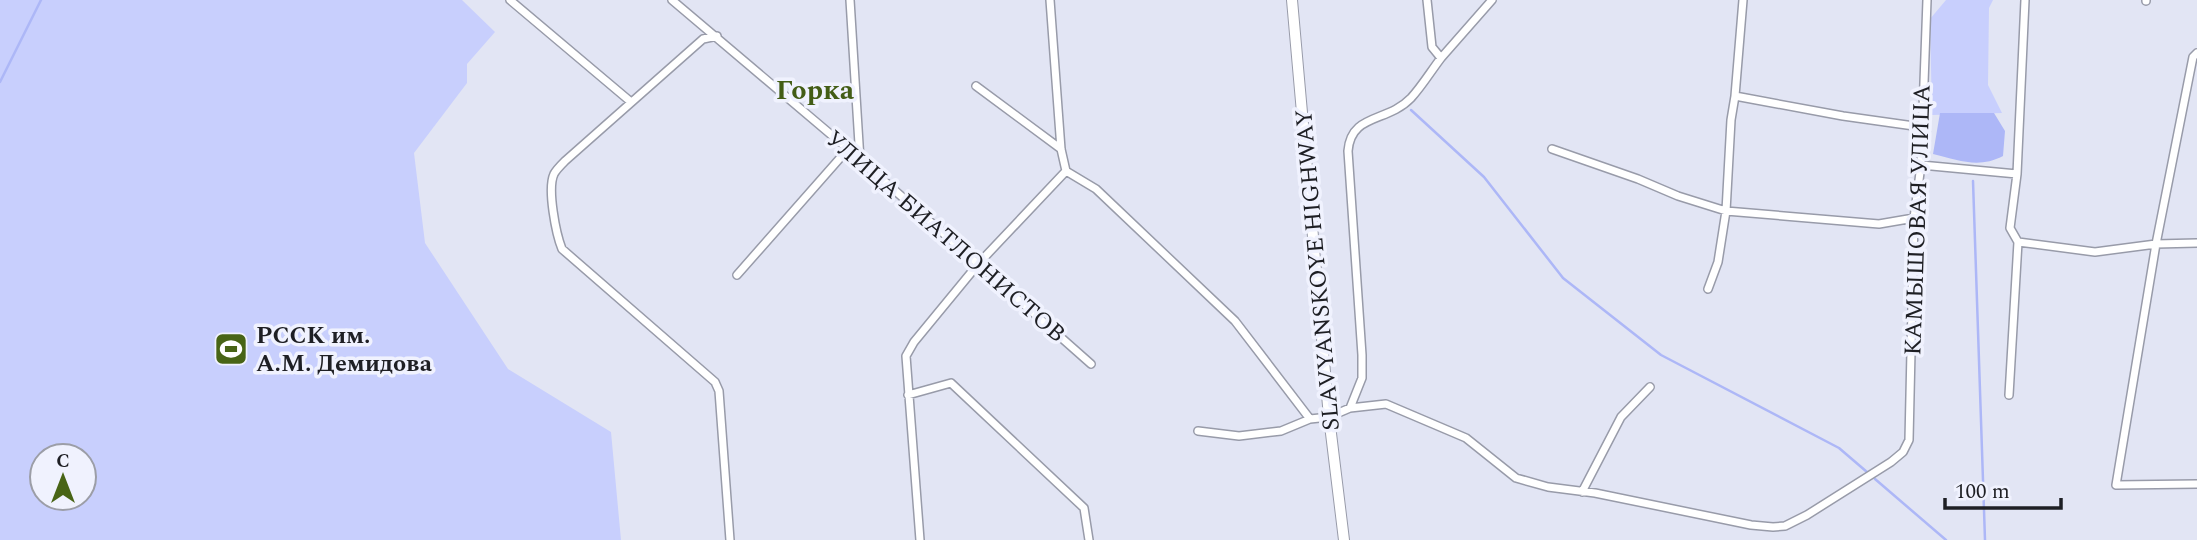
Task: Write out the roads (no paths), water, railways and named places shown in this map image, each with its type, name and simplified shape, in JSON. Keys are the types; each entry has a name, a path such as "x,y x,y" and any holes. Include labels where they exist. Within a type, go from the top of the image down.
{"main road":[{"name":"SLAVYANSKOYE HIGHWAY","path":"1292,0 1329,417 1344,540"}],"street":[{"path":"510,0 631,102"},
{"name":"УЛИЦА БИАТЛОНИСТОВ","path":"672,0 848,149 1091,364"},
{"path":"850,0 860,160"},
{"path":"1050,0 1061,149 1066,171 1096,189 1235,321 1310,419"},
{"path":"1427,0 1432,47 1441,58"},
{"path":"1350,408 1362,378 1362,355 1349,137 1358,126 1392,112 1410,99 1441,58 1492,0"},
{"path":"1708,289 1718,262 1726,211 1731,120 1743,0"},
{"name":"КАМЫШОВАЯ УЛИЦА","path":"1583,492 1751,525 1785,526 1807,515 1903,452 1909,440 1914,218 1921,165 1927,0"},
{"path":"2010,395 2018,242 2010,228 2017,174 2025,0"},
{"path":"717,36 703,39 565,160 554,174 552,182 558,238 562,249 715,382 719,391 730,540"},
{"path":"2197,52 2193,57 2156,244 2116,485 2197,485"},
{"path":"976,86 1061,149"},
{"path":"1735,96 1843,117 1921,127"},
{"path":"737,275 848,149"},
{"path":"1552,149 1726,211 1880,224 1914,218"},
{"path":"1921,165 2017,174"},
{"path":"919,540 906,356 914,342 979,263 1066,171"},
{"path":"2018,242 2095,251 2156,244 2197,243"},
{"path":"908,394 951,383 1084,508 1088,540"},
{"path":"1198,431 1239,436 1281,431 1310,419 1329,417 1350,408 1386,404 1466,438 1516,478 1583,492 1621,417 1650,387"}],"waterway":[{"path":"0,82 41,0"},
{"path":"1411,110 1484,177 1563,278 1661,355 1839,448 1867,472"},
{"path":"1973,181 1985,540"},
{"path":"1875,479 1946,540"}],"place":[{"name":"РССК им. А.М. Демидова","path":"231,349"}],"district":[{"name":"Горка","path":"815,89"}]}
